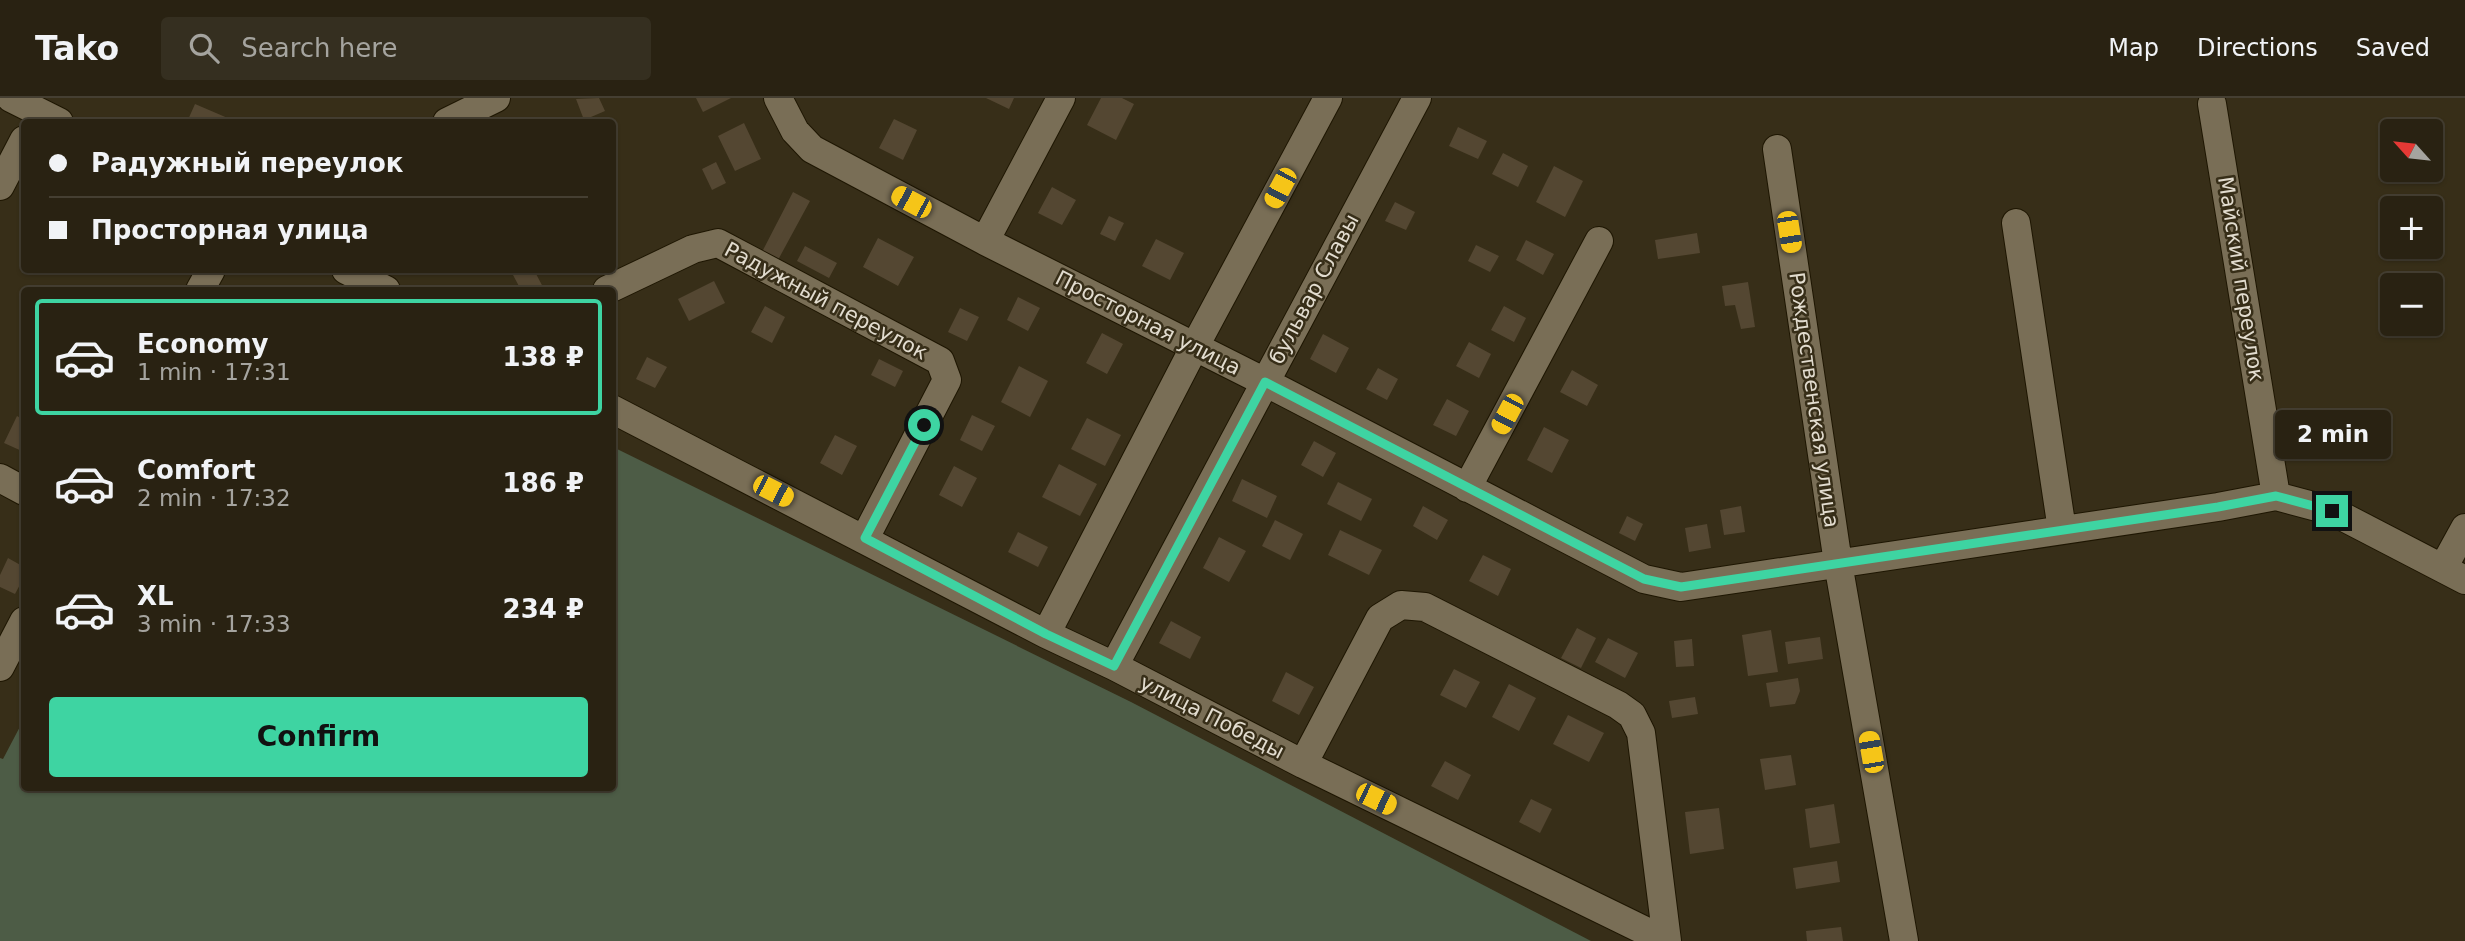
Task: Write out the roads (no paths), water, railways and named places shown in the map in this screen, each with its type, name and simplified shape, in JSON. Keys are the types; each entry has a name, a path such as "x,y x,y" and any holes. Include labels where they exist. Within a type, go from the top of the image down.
{"street":[{"path":"11,98 45,114"},
{"path":"453,119 496,98"},
{"name":"Просторная улица","path":"778,98 795,131 812,149 985,241 1195,346 1644,579 1681,587 2276,496 2332,511 2454,574"},
{"path":"985,241 1061,98"},
{"path":"1046,634 1195,346 1328,98"},
{"name":"бульвар Славы","path":"1114,666 1417,98"},
{"name":"Майский переулок","path":"2212,104 2276,496"},
{"path":"0,186 21,146"},
{"name":"Рождественская улица","path":"1776,149 1838,563 1904,941"},
{"path":"2015,223 2062,530"},
{"path":"1467,488 1599,241"},
{"name":"Радужный переулок","path":"613,287 693,248 718,243 940,361 947,380 865,538"},
{"path":"352,273 380,287"},
{"name":"улица Победы","path":"616,411 1303,764 1667,941"},
{"path":"0,478 21,489"},
{"path":"2454,574 2465,528"},
{"path":"1303,764 1380,618 1401,605 1425,607 1618,705 1632,715 1641,733 1667,941"},
{"path":"0,667 21,627"}]}
